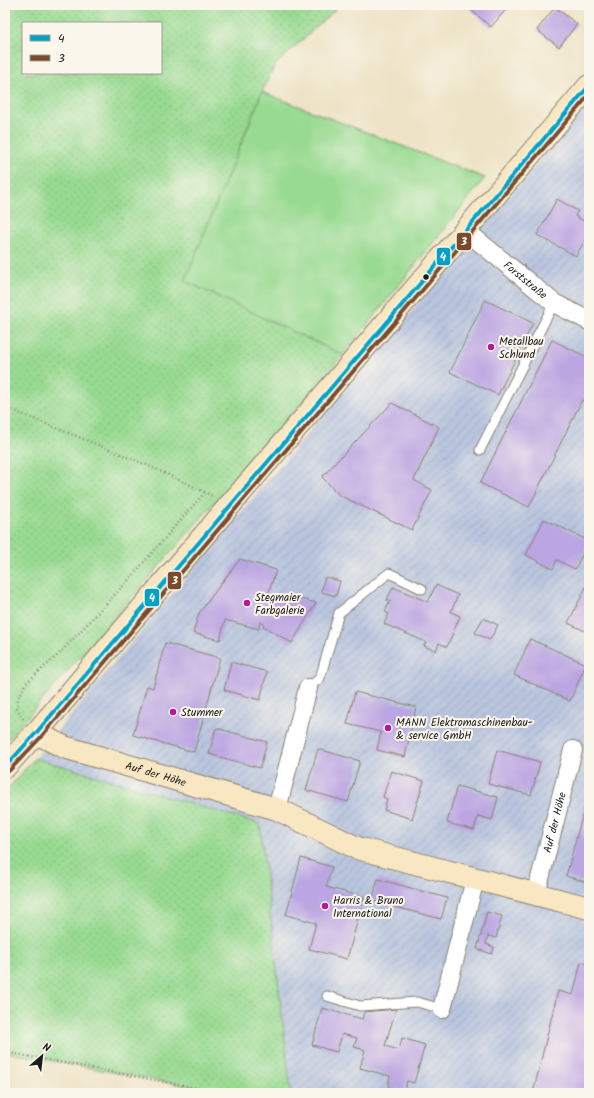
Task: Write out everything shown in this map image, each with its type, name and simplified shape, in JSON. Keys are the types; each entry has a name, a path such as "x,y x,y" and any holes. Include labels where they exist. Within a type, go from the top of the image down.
{"main road":[{"path":"5,767 36,733 589,86"},
{"name":"Auf der Höhe","path":"36,733 64,747 277,809 357,848 589,908"}],"street":[{"name":"Forststraße","path":"466,231 554,303 589,321"},
{"path":"277,809 308,688"},
{"name":"Auf der Höhe","path":"536,894 573,750"},
{"path":"442,1009 475,879"}],"lane":[{"path":"480,450 554,303"},
{"path":"308,688 320,678 339,613 390,573 422,589"},
{"path":"327,996 360,1006 416,1002 442,1009"}],"path":[{"path":"5,406 147,465 205,492 228,507"},
{"path":"36,733 21,717 17,708 18,699 26,684 65,648 124,585 205,492"},
{"path":"5,1052 224,1093"}],"shaded area":[{"path":"589,102 589,1093 291,1093 260,824 35,758 214,544"}],"green space":[{"path":"5,5 340,5 275,65 262,92 185,281 343,355 5,743"},
{"path":"262,92 485,178 343,355 185,281"},
{"path":"35,758 260,824 291,1093 224,1093 5,1052 5,792"}],"building":[{"path":"474,5 510,5 491,27 470,9"},
{"path":"555,7 577,24 559,47 537,30"},
{"path":"557,199 578,211 575,216 589,224 589,233 576,256 537,235"},
{"name":"Metallbau Schlund","path":"485,300 533,323 498,395 450,372"},
{"path":"552,340 589,358 589,404 582,400 529,507 480,483"},
{"path":"392,403 439,427 414,480 432,490 412,530 339,495 322,477"},
{"path":"544,519 589,541 575,569 557,560 553,569 526,555"},
{"name":"Stegmaier Farbgalerie","path":"240,559 276,570 267,598 278,601 279,598 289,604 293,597 316,603 292,643 263,626 264,624 260,622 259,629 225,620 220,640 193,633 199,613"},
{"path":"325,577 340,581 336,596 321,592"},
{"path":"589,581 589,633 568,623"},
{"path":"436,585 458,595 451,612 460,616 447,647 439,643 436,651 424,646 426,642 384,624 389,614 385,612 390,601 387,600 393,587 428,602"},
{"path":"483,618 498,625 490,640 475,633"},
{"path":"530,639 586,664 570,701 514,675"},
{"name":"Stummer","path":"165,643 220,658 194,752 133,735 147,686 153,688"},
{"path":"231,662 267,672 260,700 224,690"},
{"name":"MANN Elektromaschinenbau- & service GmbH","path":"355,692 416,707 405,757 377,750 381,732 347,724"},
{"path":"216,728 267,742 260,768 209,754"},
{"path":"318,749 360,761 348,802 306,790"},
{"path":"497,750 540,762 531,795 488,784"},
{"path":"391,771 424,781 412,819 384,810 387,799 383,797"},
{"path":"457,786 498,797 492,820 478,816 474,830 447,823"},
{"path":"589,791 589,883 566,876"},
{"name":"Harris & Bruno International","path":"301,858 332,867 326,887 364,897 347,959 309,949 316,923 286,915"},
{"path":"378,879 447,898 441,919 372,901"},
{"path":"487,912 502,916 496,938 488,936 486,944 494,947 492,954 477,949"},
{"path":"581,962 589,964 589,1093 533,1093 558,991 573,995"},
{"path":"322,1008 362,1019 364,1012 396,1009 385,1046 399,1050 402,1038 425,1045 414,1083 407,1081 404,1091 388,1087 390,1076 360,1068 365,1050 354,1047 357,1038 342,1034 337,1052 312,1045"}],"transit line":[{"name":"4","path":"5,767 36,733 589,86"},
{"name":"3","path":"9,771 41,737 589,95"}],"place":[{"name":"Metallbau Schlund","path":"491,347"},
{"name":"Stegmaier Farbgalerie","path":"247,603"},
{"name":"Stummer","path":"173,712"},
{"name":"MANN Elektromaschinenbau- & service GmbH","path":"388,728"},
{"name":"Harris & Bruno International","path":"325,906"}]}
